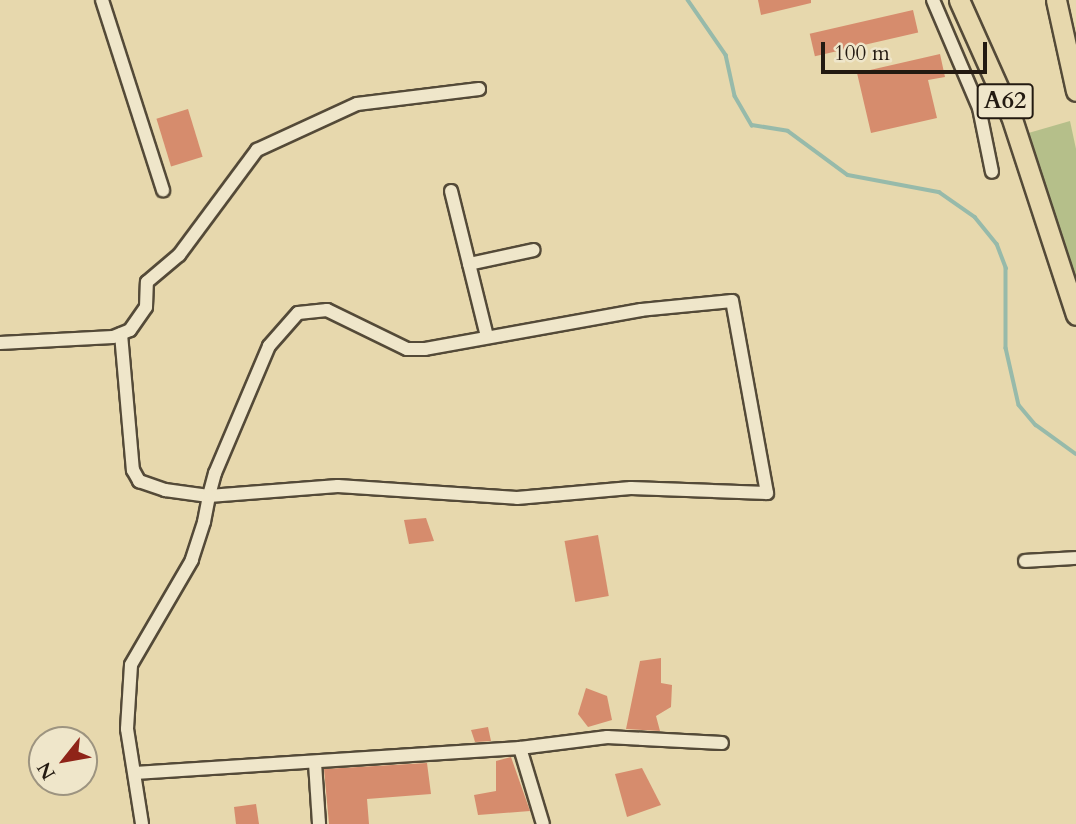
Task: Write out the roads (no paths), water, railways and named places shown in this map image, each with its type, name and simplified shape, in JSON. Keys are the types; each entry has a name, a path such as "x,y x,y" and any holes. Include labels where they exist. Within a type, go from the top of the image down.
{"highway":[{"name":"Α62","path":"959,0 1011,116 1076,315"},
{"name":"Α62","path":"1056,0 1076,91"}],"street":[{"path":"102,0 163,190"},
{"path":"933,0 979,108 992,172"},
{"path":"0,343 121,334 142,316 147,282 179,255 257,150 357,104 479,89"},
{"path":"451,191 487,337"},
{"path":"469,264 534,250"},
{"path":"121,334 136,476 145,485 209,496 338,486 517,498 631,488 767,493 732,301 407,349 340,314 298,313 269,346 209,496 192,560 131,665 127,729 142,824"},
{"path":"1025,561 1076,558"},
{"path":"135,773 520,748 607,737 722,743"},
{"path":"520,748 543,824"},
{"path":"315,763 319,824"}],"waterway":[{"path":"688,0 726,55 735,96 752,125 788,131 848,175 939,192 975,217 997,244 1006,268 1006,348 1019,405 1036,425 1076,454"}]}
